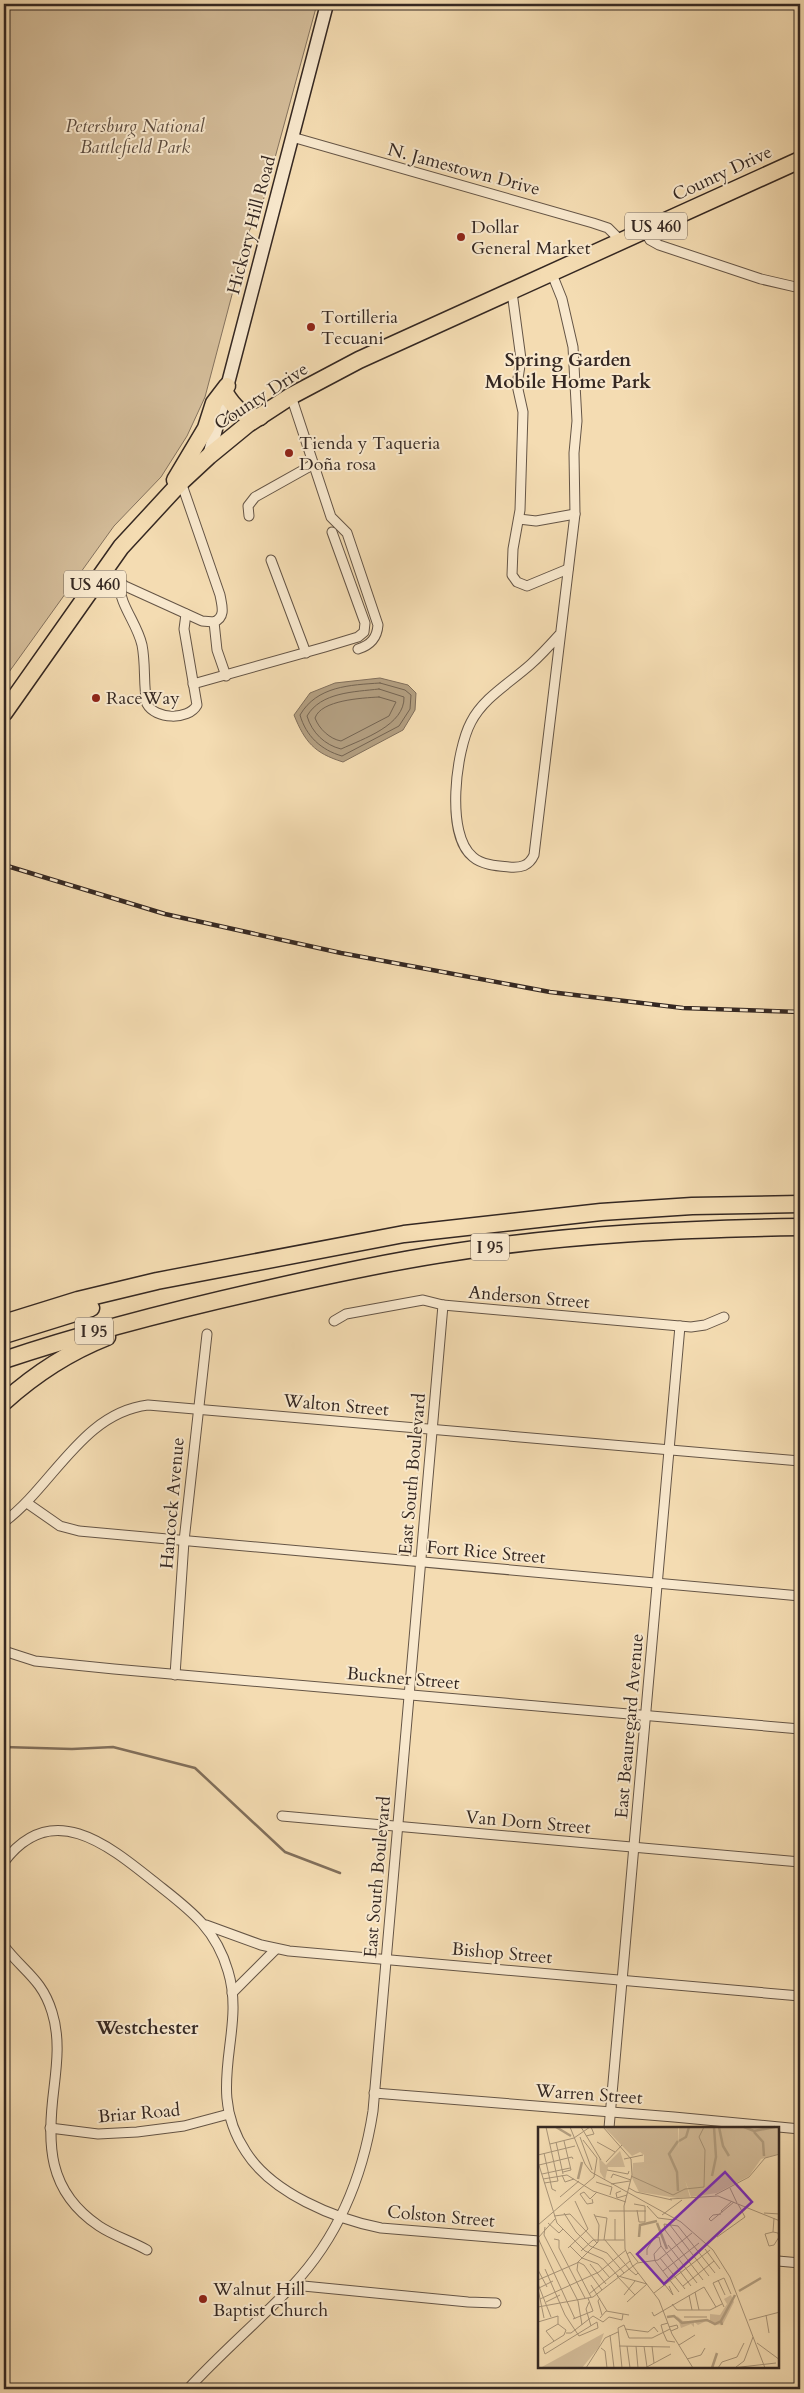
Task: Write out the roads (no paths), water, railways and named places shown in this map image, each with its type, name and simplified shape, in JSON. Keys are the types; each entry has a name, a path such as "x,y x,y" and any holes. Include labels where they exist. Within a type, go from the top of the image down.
{"highway":[{"name":"County Drive","path":"4,713 129,538 164,499 209,456 260,417 291,396 359,360 800,160"},
{"path":"164,499 206,428 214,403 226,390 241,412 254,417 260,417"},
{"name":"I 95","path":"4,1335 232,1268 318,1249 436,1230 601,1212 692,1206 800,1204"},
{"name":"I 95","path":"4,1360 131,1320 343,1273 463,1251 642,1232 800,1227"},
{"path":"4,1323 46,1309 116,1291 232,1268"},
{"path":"4,1402 46,1369 91,1343 186,1307"}],"street":[{"name":"Hickory Hill Road","path":"209,456 327,4"},
{"name":"N. Jamestown Drive","path":"292,137 593,223 608,228 622,242"},
{"path":"644,231 650,240 659,245 761,279 800,288"},
{"path":"552,274 562,299 573,347 577,421 574,453 575,514 534,855 528,864 518,868 479,861 468,852 457,821 456,795 462,747 466,734 471,722 484,703 530,664 560,634"},
{"path":"512,292 521,359 517,385 523,412 518,519 512,574 518,582 527,586 568,568"},
{"path":"291,396 331,517 347,533 378,625 378,631 371,643 358,649"},
{"path":"249,516 248,506 255,497 314,464"},
{"path":"182,482 220,595 221,617 214,622"},
{"path":"518,519 536,521 575,514"},
{"path":"193,684 358,637 365,628 355,592 332,532"},
{"path":"271,560 306,653"},
{"path":"103,572 118,583 186,614 214,622"},
{"path":"118,583 121,597 138,629 142,646 146,701 150,709 157,714 166,716 176,715 192,710 197,705 184,629 186,614"},
{"path":"214,622 217,650 226,676"},
{"name":"Anderson Street","path":"334,1320 346,1314 423,1300 443,1305 680,1326 705,1325 724,1317"},
{"name":"East South Boulevard","path":"188,2389 293,2285 324,2244 341,2217 363,2158 370,2130 410,1695 443,1305"},
{"name":"East Beauregard Avenue","path":"609,2127 680,1326"},
{"name":"Hancock Avenue","path":"175,1675 184,1541 206,1334"},
{"name":"Walton Street","path":"27,1503 88,1434 111,1417 126,1410 148,1405 800,1461"},
{"path":"4,1522 27,1503"},
{"name":"Fort Rice Street","path":"27,1503 49,1520 69,1529 800,1596"},
{"name":"Buckner Street","path":"4,1651 34,1661 175,1675 800,1729"},
{"name":"Van Dorn Street","path":"282,1816 800,1862"},
{"path":"4,1862 17,1848 41,1834 60,1830 73,1832 101,1842 143,1873 205,1925"},
{"name":"Bishop Street","path":"205,1925 276,1949 800,1996"},
{"name":"Colston Street","path":"205,1925 222,1952 232,1993 226,2078 226,2098 229,2114 238,2139 246,2152 266,2175 298,2196 341,2217 381,2228 538,2241"},
{"path":"4,1946 39,1984 55,2023 57,2061 50,2128 50,2150 52,2164 63,2188 71,2200 101,2227 147,2250"},
{"path":"232,1993 276,1949"},
{"name":"Warren Street","path":"374,2093 776,2127"},
{"name":"Briar Road","path":"50,2128 98,2134 137,2132 184,2126 229,2114"},
{"name":"Warren Street","path":"779,2127 800,2129"},
{"path":"779,2261 800,2263"},
{"path":"293,2285 496,2303"}],"water":[{"path":"380,678 408,685 416,693 415,710 403,730 343,762 325,755 312,745 302,732 294,715 310,693 335,683"}],"waterway":[{"path":"4,1747 72,1749 113,1747 195,1768 285,1852 340,1873"}],"railway":[{"path":"4,865 165,914 341,953 550,992 683,1008 800,1012"}],"place":[{"name":"Dollar General Market","path":"461,237"},
{"name":"Tortilleria Tecuani","path":"311,327"},
{"name":"Tienda y Taqueria Doña rosa","path":"289,453"},
{"name":"RaceWay","path":"96,698"},
{"name":"Walnut Hill Baptist Church","path":"203,2299"}],"district":[{"name":"Spring Garden Mobile Home Park","path":"568,370"},
{"name":"Westchester","path":"147,2027"}],"park label":[{"name":"Petersburg National Battlefield Park","path":"135,136"}]}
